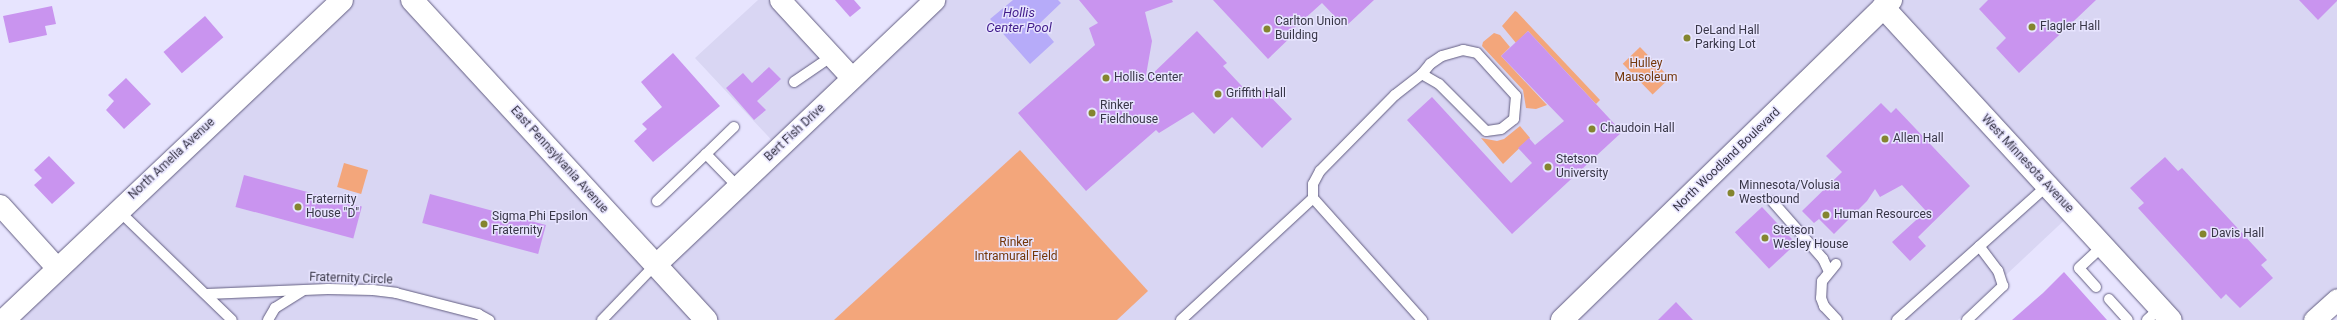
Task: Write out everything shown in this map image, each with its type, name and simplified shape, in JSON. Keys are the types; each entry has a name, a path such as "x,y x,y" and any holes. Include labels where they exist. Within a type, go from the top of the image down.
{"main road":[{"name":"North Amelia Avenue","path":"4,320 118,210 342,0"},
{"name":"East Pennsylvania Avenue","path":"412,0 706,320"},
{"name":"West Minnesota Avenue","path":"1883,2 2047,186 2103,246 2159,316"},
{"name":"North Woodland Boulevard","path":"1562,320 1883,2"}],"street":[{"path":"780,0 852,78"},
{"name":"Bert Fish Drive","path":"655,265 934,0"},
{"path":"0,205 57,268"},
{"path":"2314,320 2337,299"}],"lane":[{"path":"1422,74 1439,84 1486,131 1501,129 1516,114 1516,96 1511,88 1477,53 1469,50 1442,56 1430,64 1422,74 1395,95 1320,170 1313,184 1313,198 1422,320"},
{"path":"794,82 832,56"},
{"path":"657,201 734,127"},
{"path":"706,154 738,187"},
{"path":"1897,320 2047,186"},
{"path":"1181,320 1313,198"},
{"path":"1773,202 1824,259 1829,272"},
{"path":"118,210 207,294 232,320"},
{"path":"1967,320 2003,286 1998,271 1979,246"},
{"path":"2096,287 2079,268 2103,246"},
{"path":"1836,264 1822,281 1821,298 1824,306 1837,320"},
{"path":"602,320 655,265"},
{"path":"268,320 275,308 303,290"},
{"name":"Fraternity Circle","path":"207,294 303,290 396,293 478,314 489,320"},
{"path":"2109,299 2128,320"}],"shaded area":[{"name":"Stetson University","path":"342,0 412,0 655,265 779,148 695,58 758,0 780,0 852,78 921,0 2337,0 2337,302 2318,320 2171,320 2072,213 1958,320 5,320"}],"green space":[{"path":"1515,11 1600,100 1596,104 1528,31 1516,43 1502,26"},
{"path":"1494,33 1500,35 1510,47 1501,56 1547,105 1536,109 1526,108 1523,90 1482,46 1483,42"},
{"name":"Hulley Mausoleum","path":"1640,47 1670,78 1653,95 1623,64"},
{"path":"1520,126 1530,138 1503,164 1481,138 1497,141 1504,139"},
{"name":"Rinker Intramural Field","path":"1020,150 1148,291 1117,320 834,320"},
{"path":"344,163 368,170 361,194 337,187"}],"water":[{"name":"Hollis Center Pool","path":"1013,0 1058,0 1061,3 1039,24 1054,42 1030,64 990,19"}],"building":[{"path":"835,0 854,0 861,8 850,17"},
{"name":"Hollis Center","path":"1079,0 1172,0 1173,2 1145,12 1152,41 1145,81 1197,31 1227,63 1223,66 1254,99 1264,90 1292,119 1262,148 1232,117 1214,134 1193,112 1159,133 1156,130 1086,191 1018,113 1095,45 1089,28 1098,23"},
{"name":"Carlton Union Building","path":"1213,0 1374,0 1345,27 1322,3 1292,30 1295,33 1268,59"},
{"name":"Flagler Hall","path":"1988,0 2096,0 2019,73 1996,48 2006,38 1979,9"},
{"path":"2299,0 2337,0 2337,1 2318,20"},
{"path":"52,6 56,24 45,26 47,35 9,43 3,16"},
{"path":"205,16 223,37 182,73 163,52"},
{"name":"Chaudoin Hall","path":"1528,31 1622,132 1512,234 1407,120 1432,97 1511,183 1532,163 1518,148 1529,138 1535,145 1564,121 1501,56"},
{"path":"673,53 720,106 653,162 634,141 647,129 642,124 662,107 641,82"},
{"path":"769,67 781,79 757,101 766,110 754,120 726,88 743,73 752,83"},
{"path":"126,78 151,104 124,129 106,110 114,101 108,95"},
{"path":"1881,103 1891,113 1896,108 1970,186 1918,237 1926,246 1910,261 1892,242 1926,211 1902,185 1880,197 1875,189 1867,201 1834,234 1819,219 1814,223 1802,211 1842,172 1826,156"},
{"path":"49,156 75,183 52,204 34,185 42,178 34,170"},
{"name":"Davis Hall","path":"2165,157 2178,171 2182,168 2267,260 2261,265 2273,278 2240,308 2226,294 2221,299 2138,208 2144,203 2130,188"},
{"name":"Fraternity House \"D\"","path":"244,175 362,207 353,238 235,207"},
{"name":"Sigma Phi Epsilon Fraternity","path":"430,194 546,225 538,254 422,223"},
{"name":"Stetson Wesley House","path":"1762,207 1796,244 1769,269 1735,232"},
{"path":"2064,272 2107,320 2012,320 2043,293"},
{"path":"1676,302 1693,320 1658,320"}],"place":[{"name":"Flagler Hall","path":"2032,27"},
{"name":"Carlton Union Building","path":"1267,29"},
{"name":"DeLand Hall Parking Lot","path":"1687,38"},
{"name":"Hollis Center","path":"1106,78"},
{"name":"Griffith Hall","path":"1218,94"},
{"name":"Rinker Fieldhouse","path":"1092,113"},
{"name":"Chaudoin Hall","path":"1592,129"},
{"name":"Allen Hall","path":"1885,139"},
{"name":"Stetson University","path":"1548,167"},
{"name":"Minnesota/Volusia Westbound","path":"1731,193"},
{"name":"Fraternity House \"D\"","path":"298,207"},
{"name":"Human Resources","path":"1826,215"},
{"name":"Sigma Phi Epsilon Fraternity","path":"484,224"},
{"name":"Davis Hall","path":"2203,234"},
{"name":"Stetson Wesley House","path":"1765,238"}]}
